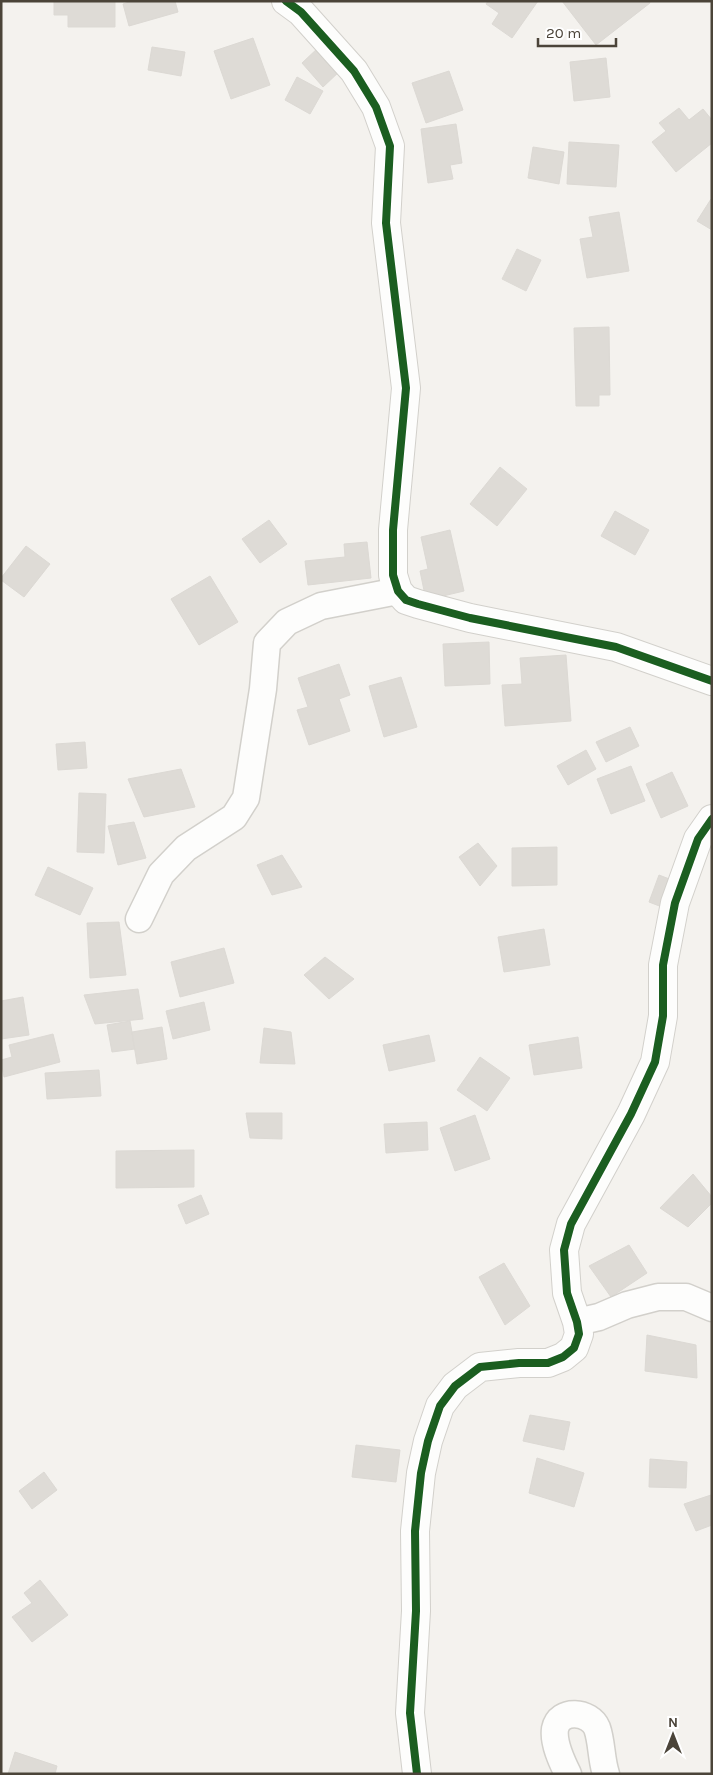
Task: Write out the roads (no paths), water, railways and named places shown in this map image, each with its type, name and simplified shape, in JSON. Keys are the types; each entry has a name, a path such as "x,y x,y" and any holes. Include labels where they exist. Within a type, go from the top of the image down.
{"street":[{"path":"286,1 301,12 354,71 376,107 390,146 386,223 406,388 393,530 394,574 398,591 406,600 418,604 470,618 616,647 712,681"},
{"path":"139,919 160,874 186,848 234,817 246,798 263,689 267,643 287,622 321,606 398,591"},
{"path":"417,1774 410,1713 416,1611 415,1531 421,1473 428,1441 440,1406 455,1386 480,1367 548,1362 563,1357 574,1348 579,1334 577,1322 566,1293 564,1250 571,1224 631,1114 655,1062 663,1016 663,966 675,903 698,839 712,819"},
{"path":"577,1322 599,1317 627,1305 658,1297 686,1297 712,1308"},
{"path":"568,1774 557,1745 555,1729 560,1719 576,1714 591,1721 596,1728 606,1774"}]}
